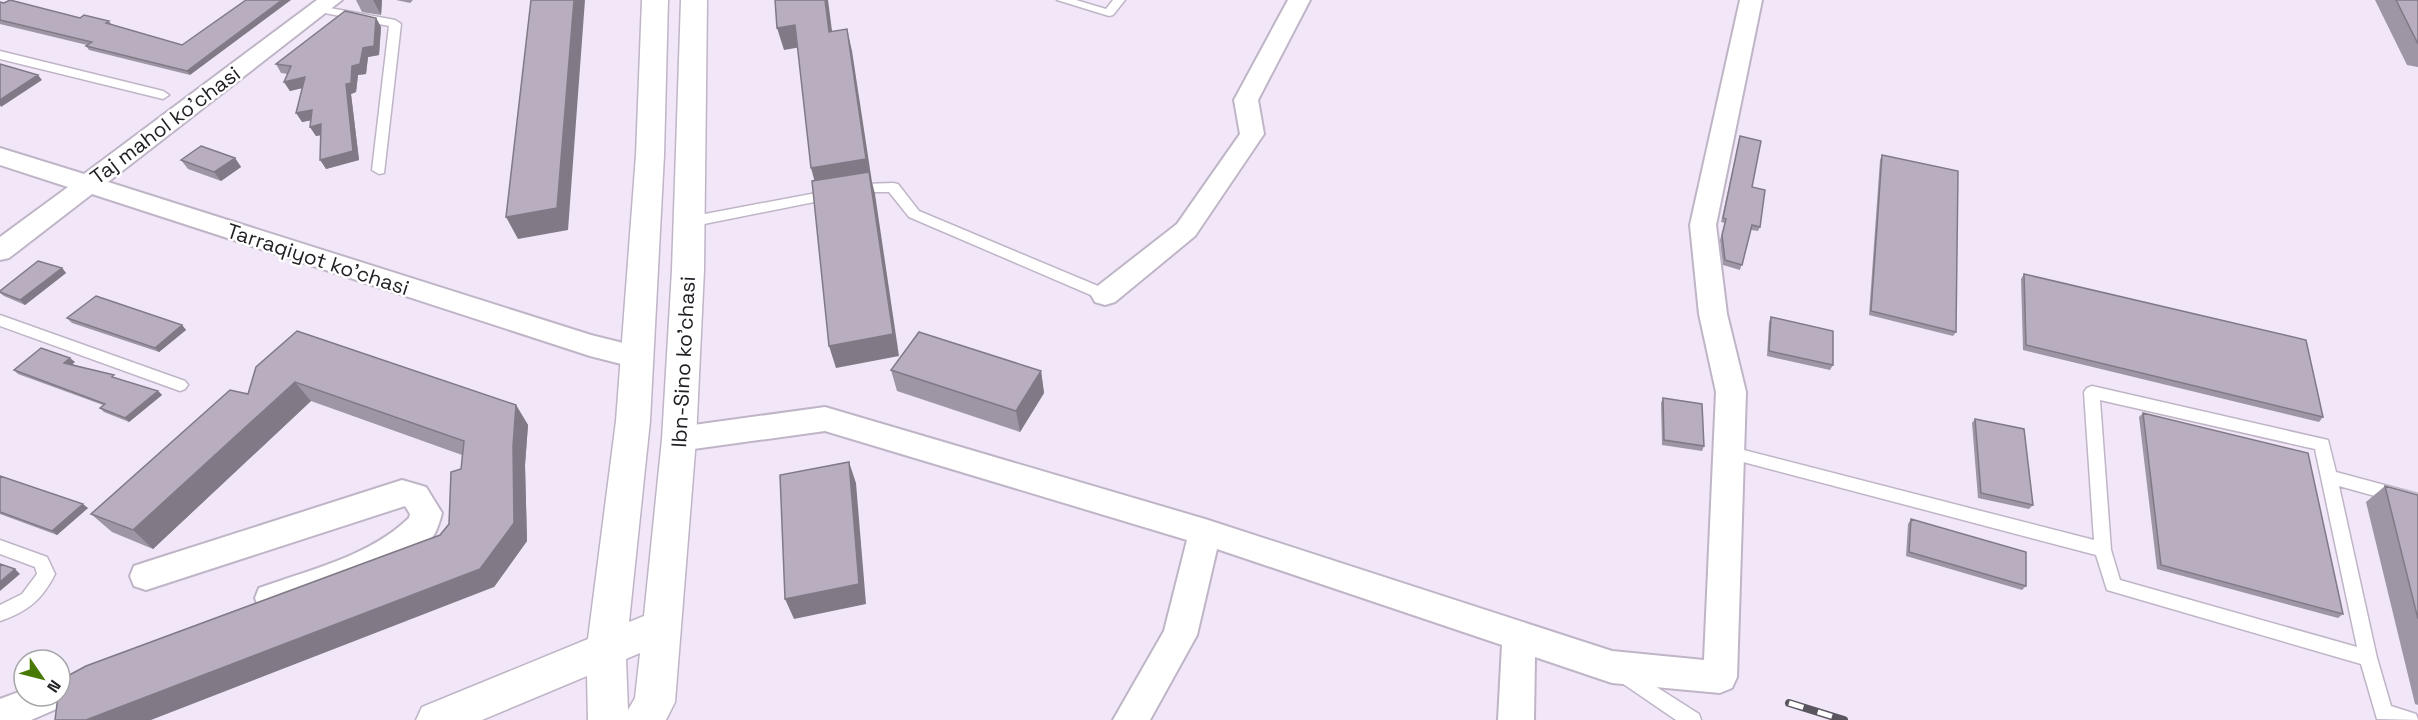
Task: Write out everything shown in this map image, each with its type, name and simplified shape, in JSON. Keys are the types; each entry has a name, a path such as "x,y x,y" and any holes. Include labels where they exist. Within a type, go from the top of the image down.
{"main road":[{"name":"Ibn-Sino ko'chasi","path":"623,716 606,649 633,421 650,155 655,0"},
{"name":"Ibn-Sino ko'chasi","path":"623,716 662,626 679,439 689,222 694,0"},
{"path":"436,720 662,626"}],"street":[{"path":"1105,295 1186,230 1252,134 1246,99 1299,0"},
{"path":"679,439 825,419 1205,532 1612,667 1720,677 1731,392 1713,314 1703,225 1751,0"},
{"name":"Taj mahol ko'chasi","path":"0,251 325,4"},
{"name":"Tarraqiyot ko'chasi","path":"0,156 590,345 637,357"},
{"path":"146,576 402,493 416,496 426,513 422,526 403,542 361,562 240,610"},
{"path":"1131,720 1180,635 1205,532"},
{"path":"1516,720 1519,636"},
{"path":"0,716 22,708"}],"lane":[{"path":"1064,0 1109,14 1119,0"},
{"path":"325,4 395,24 379,170"},
{"path":"0,55 163,95"},
{"path":"689,222 864,188 892,187 914,214 1105,295"},
{"path":"0,320 180,385"},
{"path":"2368,658 2113,585 2103,550 2092,392 2322,444 2368,658 2384,713 2409,720"},
{"path":"1728,452 2103,550"},
{"path":"2329,477 2418,501"},
{"path":"0,547 41,562 46,573 37,592 20,607 0,613"},
{"path":"1612,667 1692,720"}],"building":[{"path":"10,0 80,18 84,15 109,21 106,23 182,45 246,0 282,0 187,71 86,46 92,42 0,20 0,2"},
{"path":"531,0 574,0 557,208 506,217"},
{"path":"775,0 825,0 829,32 847,29 866,159 811,168 795,25 777,28"},
{"path":"2396,0 2418,0 2418,44"},
{"path":"345,11 376,18 374,46 363,48 360,64 352,66 351,83 346,84 353,151 320,160 321,124 310,127 312,110 296,113 305,77 284,82 291,66 276,64"},
{"path":"0,64 38,75 0,100"},
{"path":"1740,136 1761,141 1752,187 1765,190 1760,227 1752,225 1742,265 1725,260 1722,235 1726,219 1723,218"},
{"path":"201,146 235,158 214,172 181,160"},
{"path":"1882,155 1958,171 1956,332 1871,311"},
{"path":"869,172 893,334 829,346 812,181"},
{"path":"38,261 62,268 20,300 0,292 0,291"},
{"path":"2024,274 2306,340 2323,417 2026,345"},
{"path":"96,296 182,325 155,348 67,318"},
{"path":"1771,317 1833,331 1833,365 1769,351"},
{"path":"297,331 516,405 513,446 514,523 480,569 86,720 55,720 56,708 72,708 72,674 86,666 440,535 449,524 451,472 461,469 464,441 295,382 133,530 91,514 230,390 248,394 256,367"},
{"path":"919,332 1041,371 1016,411 891,370"},
{"path":"41,348 70,358 64,363 114,375 112,377 158,391 125,418 100,408 105,404 14,370"},
{"path":"1663,398 1702,404 1704,446 1664,440"},
{"path":"2143,413 2308,453 2343,614 2161,565"},
{"path":"1975,419 2024,429 2033,505 1981,493"},
{"path":"849,462 859,584 785,599 780,475"},
{"path":"0,476 83,504 52,531 0,512"},
{"path":"2385,486 2418,495 2418,619"},
{"path":"1911,519 2026,552 2026,586 1909,552"},
{"path":"0,564 15,569 0,582"}],"railway":[{"path":"1789,703 1844,720"}]}
